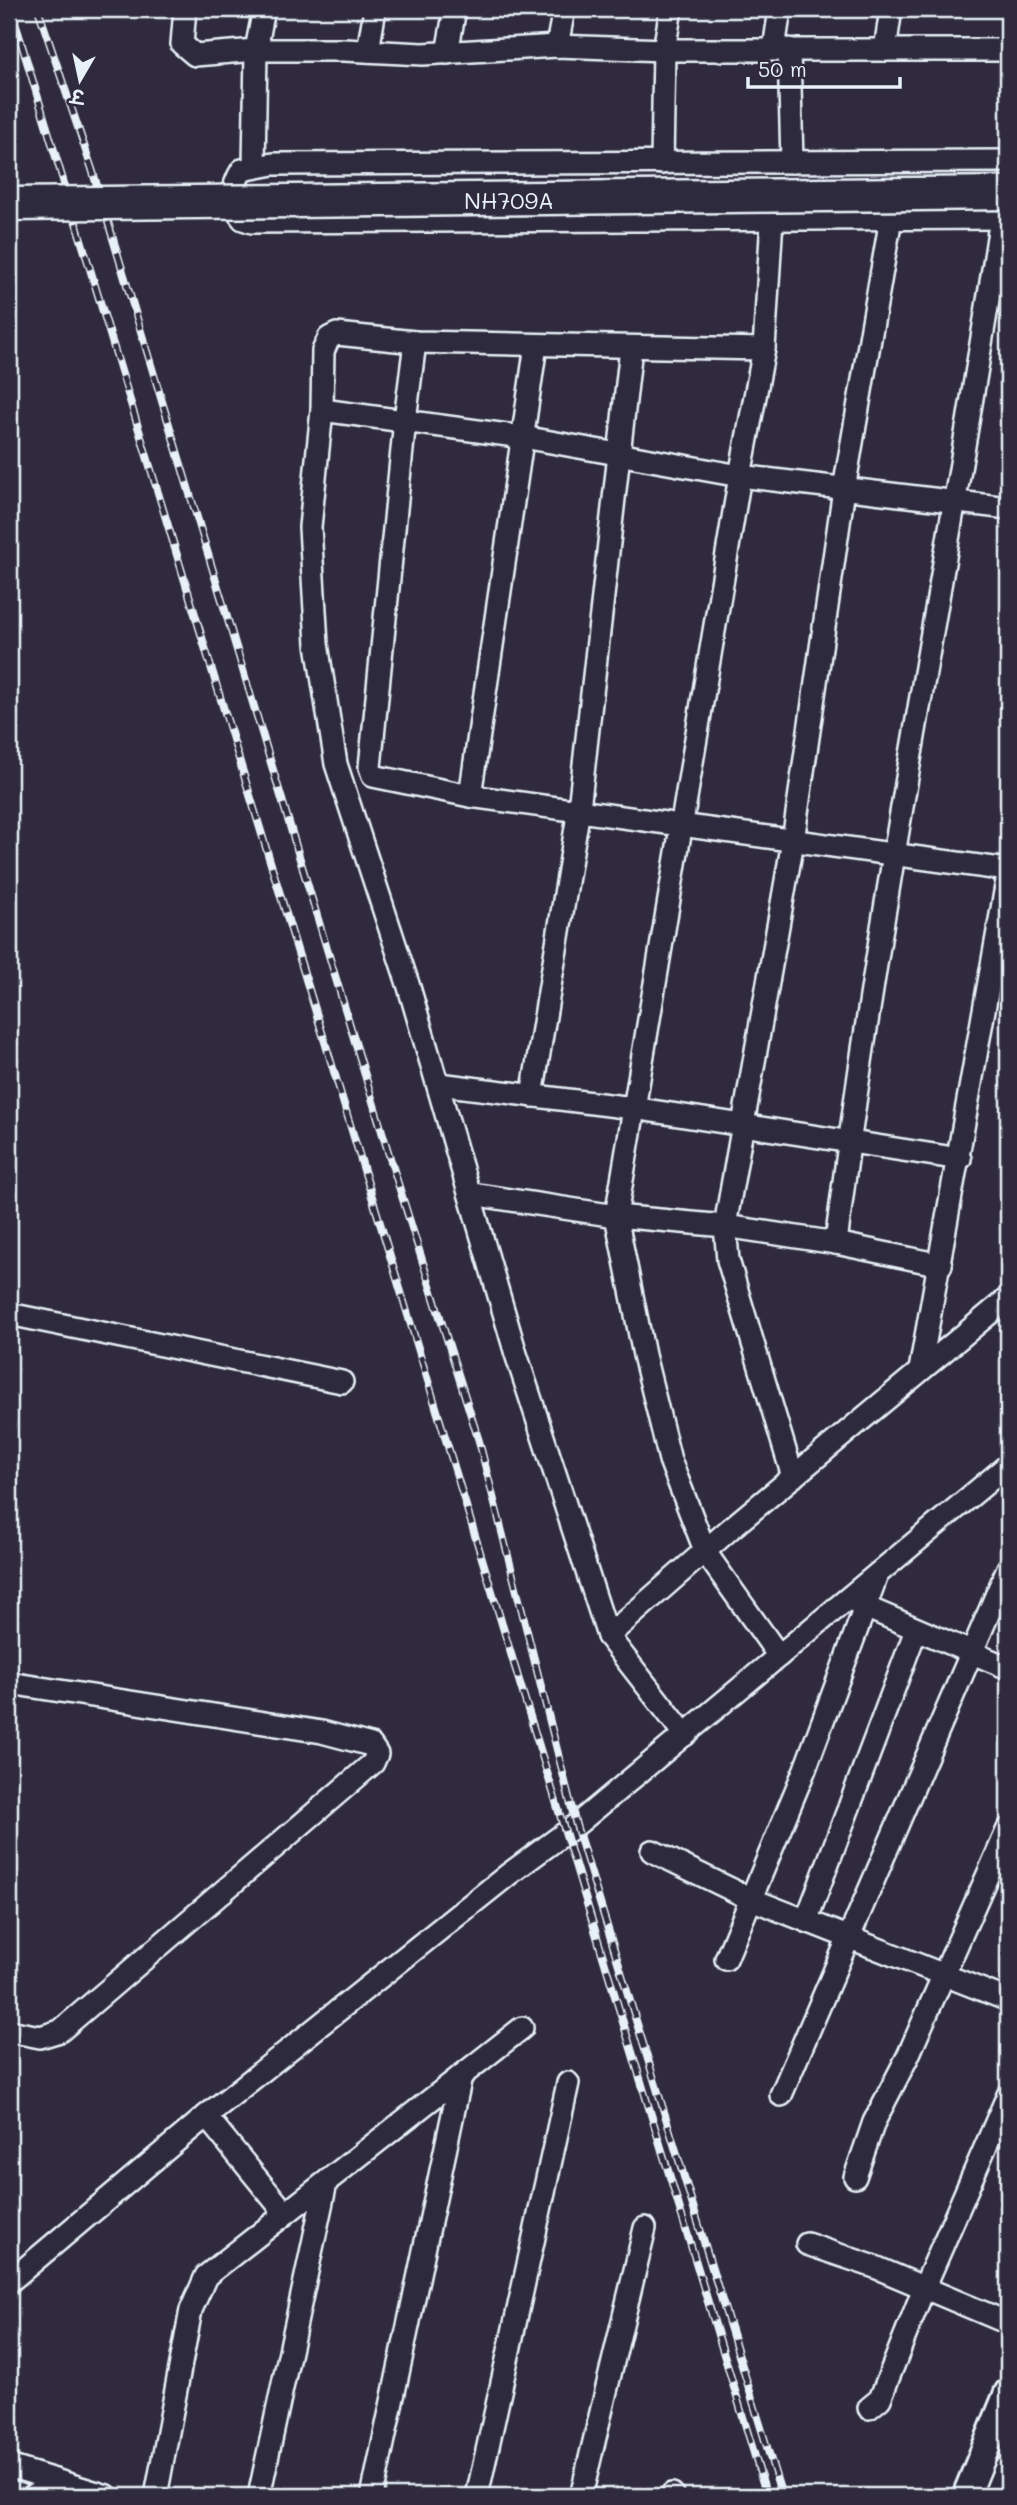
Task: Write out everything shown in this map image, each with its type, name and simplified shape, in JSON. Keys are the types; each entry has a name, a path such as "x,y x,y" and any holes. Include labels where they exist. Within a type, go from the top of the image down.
{"highway":[{"name":"NH709A","path":"9,204 1006,210"}],"main road":[{"path":"966,2496 1008,2393"},
{"path":"997,2496 1008,2469"}],"street":[{"path":"185,9 181,39 184,48 191,54 256,50 447,52 557,46 664,50 1008,50"},
{"path":"254,166 256,50 264,9"},
{"path":"368,51 375,9"},
{"path":"447,52 455,9"},
{"path":"557,46 564,9"},
{"path":"662,163 664,50 671,9"},
{"path":"780,9 792,162"},
{"path":"885,50 891,9"},
{"path":"836,1243 849,1140 894,855 1006,210 891,218 252,222 237,213 233,194 242,170 254,166 1008,161"},
{"path":"793,1477 728,1260 725,1226 793,841 845,489 891,218"},
{"path":"772,219 764,349 740,476 616,1216 644,1355 670,1460 706,1553 779,1656"},
{"path":"685,1735 608,1636 516,1354 439,1084 336,764 317,644 310,564 310,527 322,410 323,351 329,338 344,333 415,342 764,349"},
{"path":"415,342 370,767 373,776 470,796 579,809 894,855 1008,880 941,1265 920,1370"},
{"path":"470,796 536,345"},
{"path":"532,1096 579,809 631,348"},
{"path":"322,410 523,437 740,476 1008,508"},
{"path":"439,1084 634,1108 960,1158"},
{"path":"472,1194 616,1216 725,1226 836,1243 941,1265"},
{"path":"608,1636 920,1370 1005,1306"},
{"path":"9,1314 342,1382"},
{"path":"726,1959 751,1899 856,1604 877,1575 1008,1465"},
{"path":"781,2095 1008,1569"},
{"path":"9,2282 206,2116 509,1874 576,1825 779,1656 856,1604"},
{"path":"856,1604 1008,1668"},
{"path":"806,1921 916,1630"},
{"path":"9,1683 321,1732 371,1745 377,1754 373,1763 60,2031 40,2037 9,2031"},
{"path":"855,2177 874,2122 944,1974 1008,1829"},
{"path":"652,1851 751,1899 1008,2000"},
{"path":"156,2496 197,2293 206,2276 522,2028"},
{"path":"372,2496 461,2076"},
{"path":"477,2496 568,2082"},
{"path":"869,2408 880,2399 924,2288 1008,2095"},
{"path":"206,2116 285,2213"},
{"path":"259,2496 326,2183"},
{"path":"581,2496 645,2228"},
{"path":"807,2244 1008,2323"},
{"path":"9,2466 107,2496"},
{"path":"33,2496 54,2480"}],"railway":[{"path":"11,9 767,2496"},
{"path":"38,9 92,169 390,1158 479,1441 576,1825 782,2496"}]}
